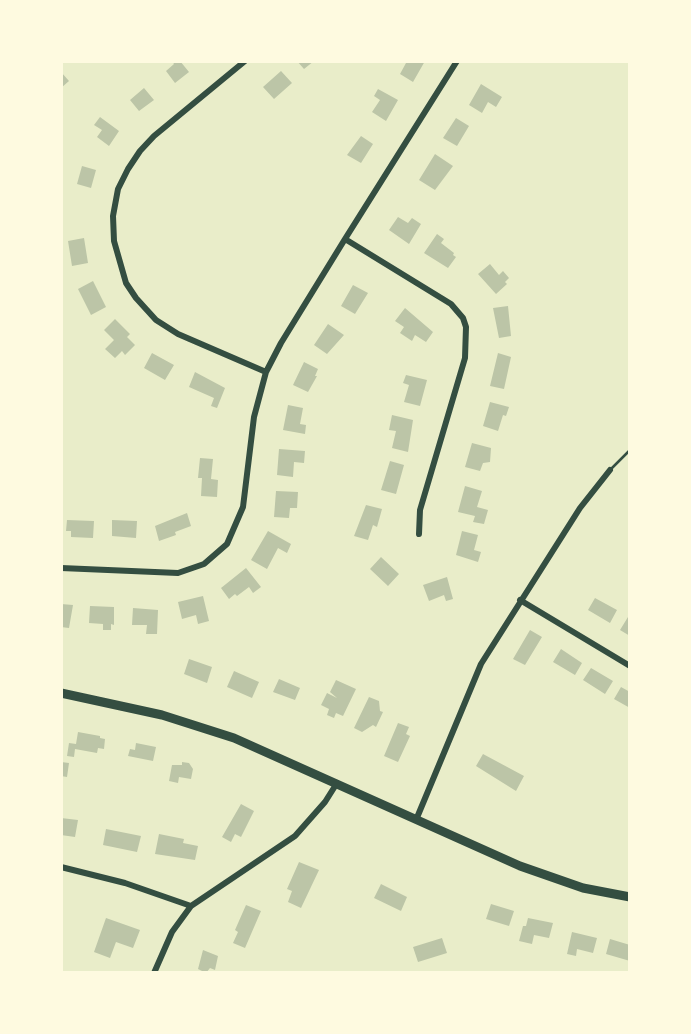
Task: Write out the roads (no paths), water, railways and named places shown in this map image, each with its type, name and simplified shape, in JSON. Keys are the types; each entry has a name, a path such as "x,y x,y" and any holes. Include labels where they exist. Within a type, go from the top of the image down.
{"main road":[{"path":"61,693 199,726 267,752 472,846 542,875 583,888 630,897"}],"street":[{"path":"245,61 154,136 140,151 118,189 113,216 114,241 126,283 156,320 178,334 265,372"},
{"path":"61,568 178,573 196,569 220,552 233,534 243,507 254,417 265,372 457,61"},
{"path":"345,239 451,304 463,318 466,327 465,358 420,510 419,534"},
{"path":"416,820 481,664 580,508 610,470"},
{"path":"520,600 630,666"},
{"path":"154,973 172,932 191,906 295,836 325,802 337,783"},
{"path":"61,867 125,883 191,906"}],"lane":[{"path":"610,470 630,450"}]}
